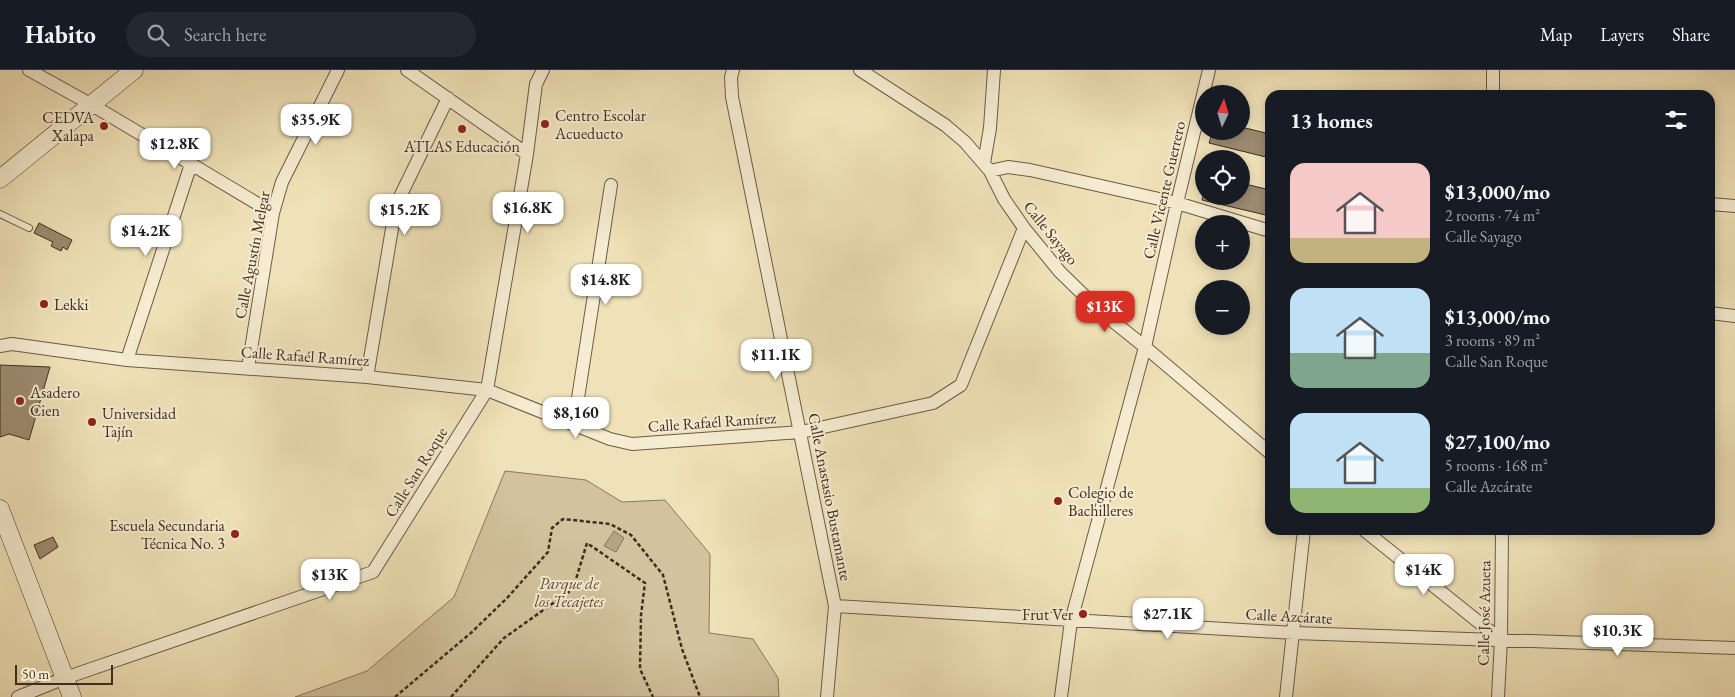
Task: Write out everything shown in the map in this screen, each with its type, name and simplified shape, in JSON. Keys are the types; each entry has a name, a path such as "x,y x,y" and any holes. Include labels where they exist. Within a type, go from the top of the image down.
{"main road":[{"path":"1,176 134,70"},
{"path":"0,509 72,697"}],"street":[{"path":"29,70 92,105 273,213"},
{"name":"Calle Agustín Melgar","path":"248,368 273,213 282,182 338,70"},
{"path":"407,70 527,154"},
{"name":"Calle San Roque","path":"18,697 64,678 373,572 487,390 527,154 536,84 543,70"},
{"name":"Calle Anastasio Bustamante","path":"733,70 732,97 836,606 827,697"},
{"name":"Calle Sayago","path":"860,70 945,124 965,142 987,167 1004,199 1024,228 1060,272 1099,310 1265,449"},
{"path":"994,70 987,167 1030,170 1177,203 1265,229"},
{"name":"Calle Vicente Guerrero","path":"1061,697 1071,621 1145,347 1177,203 1210,70"},
{"path":"1493,70 1493,90"},
{"path":"367,376 396,205 448,98"},
{"path":"126,360 191,164"},
{"path":"574,424 611,185"},
{"path":"1715,204 1735,206"},
{"name":"Calle Rafaél Ramírez","path":"0,346 12,344 126,360 367,376 487,390 610,438 632,444 801,432 933,403 961,385 1024,228"},
{"path":"1715,314 1735,316"},
{"path":"1286,697 1304,535"},
{"path":"1370,535 1501,640 1735,648"},
{"name":"Calle José Azueta","path":"1498,697 1501,640 1502,535"},
{"name":"Calle Azcárate","path":"836,606 1294,633 1501,640"}],"lane":[{"path":"0,214 29,228"}],"path":[{"path":"395,697 472,632 508,598 548,552 552,528 563,519 610,524 631,535 663,575 682,649 700,697"},
{"path":"451,697 504,638 573,589 587,543 645,583 641,615 640,669 653,697"}],"green space":[{"name":"Parque de los Tecajetes","path":"505,471 586,480 622,502 665,500 710,554 709,633 753,639 778,678 779,697 295,697 367,671 454,597"}],"shaded area":[{"path":"614,531 624,538 616,552 604,546"}],"building":[{"path":"1250,129 1265,133 1265,157 1250,153 1250,150 1237,150 1209,143 1210,140 1250,140"},
{"path":"1250,185 1265,189 1265,215 1223,205 1250,205"},
{"path":"39,223 72,240 67,250 63,247 61,251 51,246 53,242 34,233"},
{"name":"Asadero Cien","path":"0,365 50,367 29,440 9,434 0,437"},
{"path":"53,537 58,547 40,559 34,545"}],"place":[{"name":"Centro Escolar Acueducto","path":"545,124"},
{"name":"CEDVA Xalapa","path":"104,126"},
{"name":"ATLAS Educación","path":"462,129"},
{"name":"Lekki","path":"44,304"},
{"name":"Asadero Cien","path":"20,401"},
{"name":"Universidad Tajín","path":"92,422"},
{"name":"Colegio de Bachilleres","path":"1058,501"},
{"name":"Escuela Secundaria Técnica No. 3","path":"235,534"},
{"name":"Frut Ver","path":"1083,614"}]}
